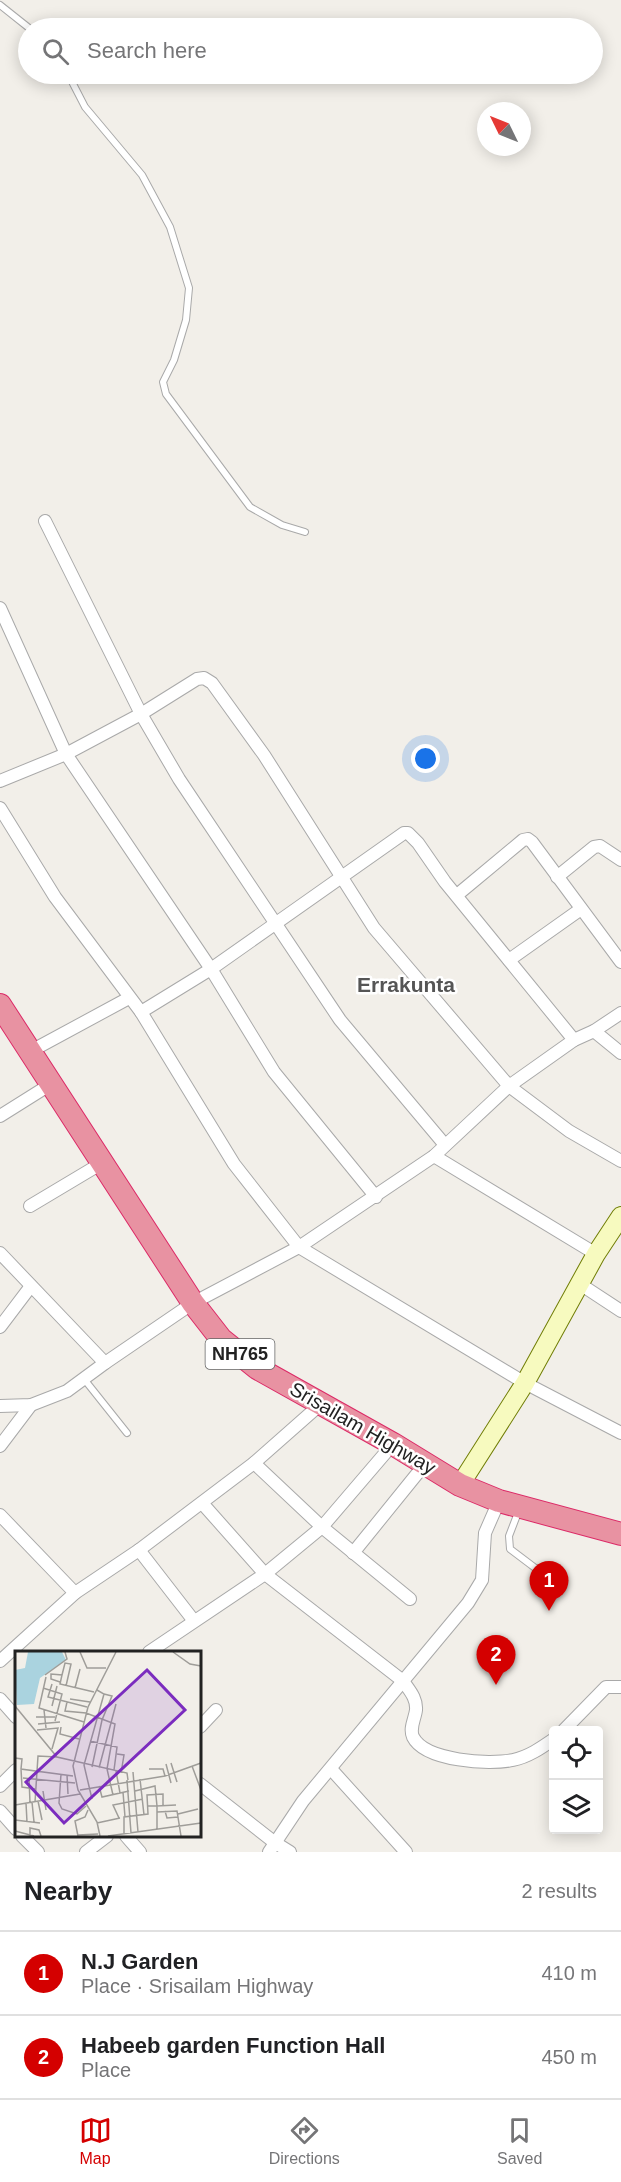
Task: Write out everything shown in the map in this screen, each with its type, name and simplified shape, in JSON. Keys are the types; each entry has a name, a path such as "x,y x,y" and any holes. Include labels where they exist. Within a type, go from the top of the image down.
{"highway":[{"name":"Srisailam Highway","path":"0,1005 193,1303 221,1339 257,1368 322,1403 460,1485 509,1504 621,1534"}],"street":[{"path":"45,521 141,714 179,779 340,1020 445,1145"},
{"path":"0,608 66,754 211,969 274,1072 376,1197"},
{"path":"0,781 66,754 141,714 197,679 208,680 264,755 374,928 509,1086 569,1131 621,1161"},
{"path":"0,808 55,897 141,1012 234,1164 299,1247 525,1383 621,1433"},
{"path":"141,1012 211,969 276,922 343,878 399,836 408,833 574,1040"},
{"path":"457,895 523,840 528,839 621,962"},
{"path":"557,877 594,847 600,846 621,860"},
{"path":"509,960 581,909"},
{"path":"31,1051 129,998"},
{"path":"0,1406 31,1405 67,1391 193,1303 299,1247 434,1156 509,1086 574,1040 594,1031 621,1013"},
{"path":"594,1031 621,1053"},
{"path":"0,1116 51,1084"},
{"path":"434,1156 596,1254"},
{"path":"30,1206 102,1163"},
{"path":"460,1485 525,1383 596,1254 621,1216"},
{"path":"0,1253 105,1363"},
{"path":"580,1284 621,1311"},
{"path":"0,1327 31,1286"},
{"path":"0,1661 75,1593 139,1550 254,1463 322,1403"},
{"path":"0,1446 31,1405"},
{"path":"152,1651 265,1574 322,1527 393,1444"},
{"path":"254,1463 322,1527 410,1599"},
{"path":"353,1553 425,1464"},
{"path":"202,1503 265,1574 403,1681 412,1694 416,1708 412,1726 413,1736 421,1746 438,1756 491,1762 514,1760 549,1742"},
{"path":"272,1847 303,1801 468,1603 482,1581 485,1533 509,1504"},
{"path":"0,1515 75,1593"},
{"path":"139,1550 194,1621"},
{"path":"569,1726 606,1687 621,1687"},
{"path":"0,1699 15,1716"},
{"path":"201,1726 216,1710"},
{"path":"331,1769 406,1852"},
{"path":"0,1786 15,1771"},
{"path":"201,1785 272,1847 290,1852"},
{"path":"0,1811 15,1828"},
{"path":"23,1837 38,1852"},
{"path":"87,1852 106,1837"},
{"path":"127,1837 140,1852"}],"lane":[{"path":"0,5 18,19"},
{"path":"73,84 85,107 142,175 170,227 189,288 186,320 174,360 163,382 166,394 250,507 282,525 305,532"},
{"path":"84,1378 127,1433"},
{"path":"509,1504 510,1549 559,1586"}],"place":[{"name":"N.J Garden","path":"549,1611"},
{"name":"Habeeb garden Function Hall","path":"496,1685"}],"district":[{"name":"Errakunta","path":"406,985"}]}
